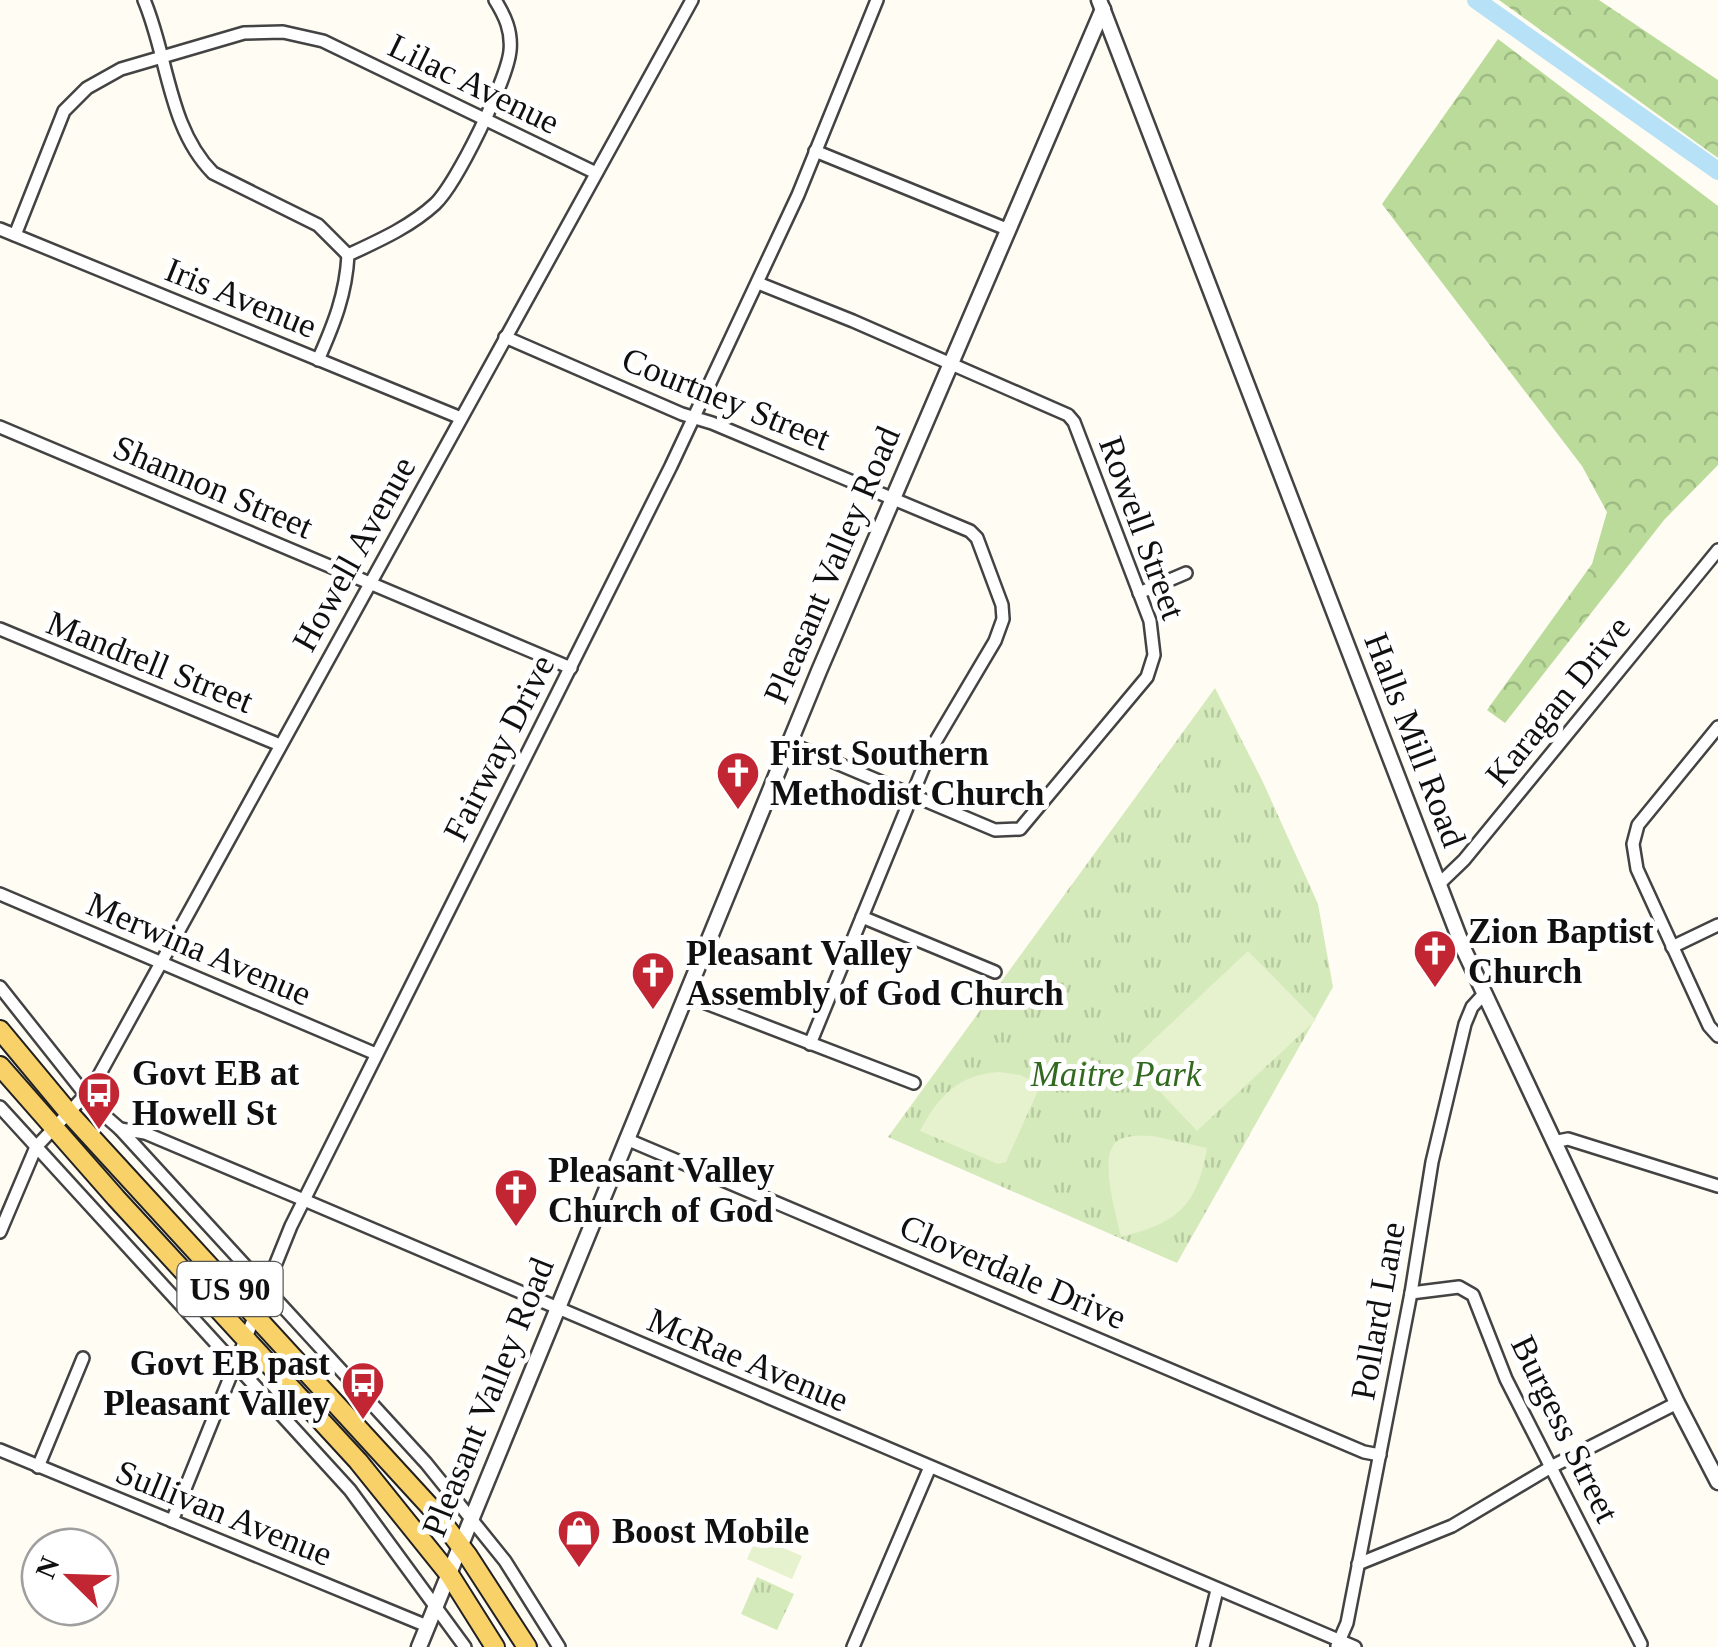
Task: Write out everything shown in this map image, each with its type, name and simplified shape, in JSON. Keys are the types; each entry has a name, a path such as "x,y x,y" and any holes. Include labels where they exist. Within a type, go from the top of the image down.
{"main road":[{"name":"US 90","path":"0,1030 116,1198 358,1461 449,1574 496,1647"},
{"name":"US 90","path":"0,1066 62,1120 254,1316 434,1512 527,1647"}],"street":[{"path":"144,0 181,122 200,161 213,173 318,225 348,255 337,319 318,360"},
{"path":"348,255 384,238 438,201 451,184 504,75 510,53 510,32 494,0"},
{"name":"Howell Avenue","path":"36,1147 86,1094 692,0"},
{"name":"Fairway Drive","path":"172,1521 304,1200 758,284 878,0"},
{"name":"Pleasant Valley Road","path":"418,1647 789,744 1101,5"},
{"name":"Halls Mill Road","path":"1101,5 1483,996 1676,1403 1718,1482"},
{"name":"Lilac Avenue","path":"14,235 64,112 75,98 121,69 244,33 284,32 323,40 596,174"},
{"path":"816,151 1009,230"},
{"name":"Iris Avenue","path":"0,229 461,418"},
{"name":"Rowell Street","path":"758,284 1060,409 1074,422 1139,593 1154,643 1147,677 1030,821 1009,832 995,830 912,796"},
{"name":"Courtney Street","path":"505,337 960,525 977,538 1002,604 1003,619 995,641 932,749 810,1044"},
{"name":"Shannon Street","path":"0,427 570,668"},
{"name":"Karagan Drive","path":"1438,884 1464,860 1718,550"},
{"path":"1139,593 1186,574"},
{"name":"Mandrell Street","path":"0,629 280,745"},
{"path":"1718,727 1634,834 1637,869 1709,1026 1718,1036"},
{"path":"789,744 912,796"},
{"name":"Merwina Avenue","path":"0,894 376,1054"},
{"path":"862,917 995,972"},
{"path":"1672,947 1718,926"},
{"path":"0,986 86,1094 426,1463 472,1518 559,1647"},
{"path":"685,996 914,1083"},
{"name":"Pollard Lane","path":"1338,1644 1348,1623 1432,1162 1456,1058 1472,1007 1483,996"},
{"path":"0,1108 350,1490 465,1647"},
{"name":"McRae Avenue","path":"120,1128 145,1133 1338,1644 1355,1647"},
{"name":"Cloverdale Drive","path":"626,1138 1364,1452 1380,1455"},
{"path":"1553,1142 1568,1139 1718,1186"},
{"path":"0,1232 36,1147"},
{"name":"Burgess Street","path":"1411,1293 1460,1287 1473,1295 1506,1380 1641,1644"},
{"path":"38,1466 84,1358"},
{"path":"1358,1564 1452,1526 1551,1467 1676,1403"},
{"name":"Sullivan Avenue","path":"0,1450 427,1626"},
{"path":"853,1647 930,1467"},
{"path":"1203,1647 1217,1590"}],"green space":[{"path":"1499,0 1599,0 1718,80 1718,158"},
{"path":"1498,39 1718,206 1718,465 1664,520 1505,723 1487,710 1592,564 1607,512 1582,466 1382,204"},
{"name":"Maitre Park","path":"1215,688 1318,904 1333,987 1177,1263 888,1137"},
{"path":"1248,951 1316,1020 1197,1131 1131,1061"},
{"path":"1000,1072 1041,1084 1006,1162 998,1164 920,1131 951,1089 973,1077"},
{"path":"1153,1136 1207,1148 1203,1168 1181,1209 1157,1225 1121,1237 1110,1189 1110,1151 1123,1138"},
{"path":"757,1537 802,1556 792,1579 747,1559"},
{"path":"757,1577 794,1594 777,1630 741,1614"}],"waterway":[{"path":"1476,0 1718,171"}],"place":[{"name":"First Southern Methodist Church","path":"738,811"},
{"name":"Zion Baptist Church","path":"1435,989"},
{"name":"Pleasant Valley Assembly of God Church","path":"653,1011"},
{"name":"Govt EB at Howell St","path":"99,1131"},
{"name":"Pleasant Valley Church of God","path":"516,1228"},
{"name":"Govt EB past Pleasant Valley","path":"363,1421"},
{"name":"Boost Mobile","path":"579,1569"}]}
